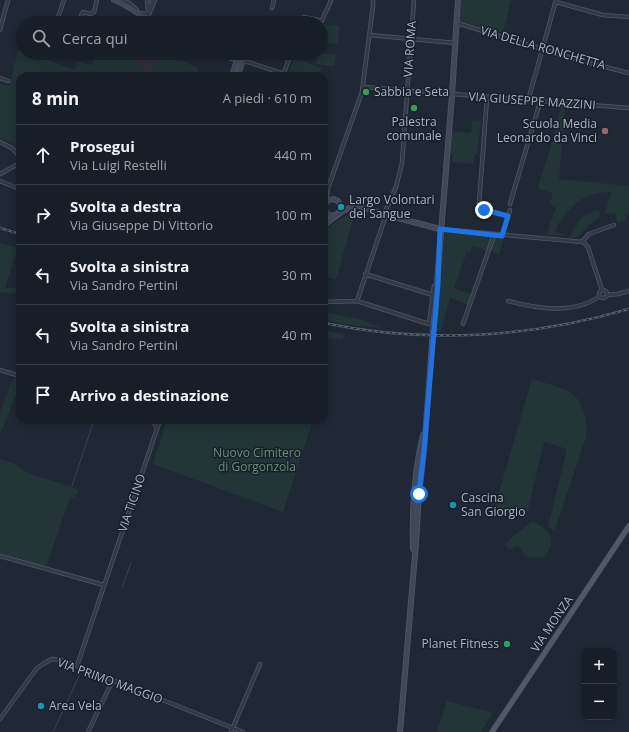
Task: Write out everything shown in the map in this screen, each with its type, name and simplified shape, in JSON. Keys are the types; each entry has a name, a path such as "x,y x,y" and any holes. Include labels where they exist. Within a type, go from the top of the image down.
{"main road":[{"name":"VIA MONZA","path":"492,732 629,526"}],"street":[{"path":"0,30 8,0"},
{"path":"58,16 64,0"},
{"path":"81,16 83,12 91,14 94,12 97,0"},
{"path":"114,0 126,4 143,16"},
{"path":"120,0 128,3 144,14 148,11 154,0"},
{"path":"147,0 148,11"},
{"path":"148,16 154,0"},
{"path":"272,8 274,0"},
{"path":"323,16 329,7 331,0"},
{"path":"328,188 363,87 373,0"},
{"name":"VIA ROMA","path":"357,301 385,215 396,187 401,166 414,0"},
{"path":"400,732 438,284 440,229 452,94 458,0"},
{"path":"528,101 556,1 603,15 629,17"},
{"path":"142,13 147,5"},
{"name":"VIA DELLA RONCHETTA","path":"457,23 542,49 629,73"},
{"path":"369,35 455,43"},
{"path":"233,72 237,60 248,62 275,72"},
{"path":"284,72 289,60"},
{"path":"239,72 242,62"},
{"path":"0,78 8,81"},
{"name":"VIA GIUSEPPE MAZZINI","path":"363,87 487,98 629,108"},
{"path":"487,98 479,204 483,209 508,216"},
{"path":"510,204 540,102"},
{"path":"0,142 12,148 16,152"},
{"path":"0,174 16,165"},
{"path":"0,181 16,187"},
{"path":"328,201 330,199 338,201 342,208 338,214 328,223"},
{"path":"328,214 334,216 354,205 358,205 385,215 440,229 502,236 582,242 586,244 588,248 602,290 605,290 607,295"},
{"path":"502,236 510,210"},
{"path":"582,242 589,234 614,225"},
{"path":"463,324 494,235"},
{"path":"366,274 433,295"},
{"path":"328,302 357,301 429,324 434,286"},
{"path":"600,296 599,293 602,290"},
{"path":"508,301 529,307 552,309 585,304 600,296 604,298 607,295 629,291"},
{"path":"0,370 16,375"},
{"path":"155,424 157,429"},
{"name":"VIA TICINO","path":"77,666 159,424"},
{"path":"0,556 104,585"},
{"name":"VIA PRIMO MAGGIO","path":"0,719 34,673 43,664 58,659 243,732"},
{"path":"231,732 260,664"},
{"path":"88,732 113,680"}],"shaded area":[{"path":"134,60 158,60 152,72 132,63"}],"green space":[{"path":"461,0 511,0 503,33 460,21"},
{"path":"328,25 340,26 337,44 328,43"},
{"path":"328,54 336,55 334,66 316,64 317,60 328,60"},
{"path":"16,59 49,60 74,70 78,62 92,65 94,60 134,60 133,63 150,72 16,72 16,147 13,143 0,138 0,84 9,86"},
{"path":"158,60 181,60 198,68 197,71 200,72 152,72"},
{"path":"293,60 300,60 322,68 320,72 289,72"},
{"path":"561,105 565,106 559,179 629,186 629,213 625,215 627,220 618,223 615,214 605,213 611,192 601,193 584,198 577,202 565,215 555,231 566,236 547,235 556,209 550,203 553,193 539,189 538,187 557,127"},
{"path":"472,120 481,121 477,154 475,154 474,164 452,162 453,155 450,149 452,131 471,133"},
{"path":"598,209 600,214 599,218 590,224 578,237 569,237 581,218"},
{"path":"356,210 336,279 328,277 328,227"},
{"path":"441,229 505,236 499,254 473,246 470,253 467,252 454,288 473,295 470,305 450,298 441,331 436,332"},
{"path":"0,243 16,248 16,253 5,288 16,287 16,292 13,293 0,292"},
{"path":"328,313 359,319 382,328 357,326 328,321"},
{"path":"328,331 345,335 342,340 328,338"},
{"path":"13,378 16,378 16,395 0,435 0,412"},
{"path":"532,379 573,394 580,403 586,419 586,437 555,530 548,527 567,449 544,442 526,518 494,509"},
{"name":"Nuovo Cimitero di Gorgonzola","path":"166,424 312,424 283,512 153,464"},
{"path":"0,459 15,464 28,473 79,490 74,498 70,497 46,567 0,555"},
{"path":"532,521 543,527 550,536 551,546 544,557 531,558 524,553 518,545 509,550 505,545"},
{"path":"447,701 493,713 481,732 437,732"}],"waterway":[{"path":"72,486 93,424"},
{"path":"122,587 131,563"},
{"path":"53,732 80,674"}],"railway":[{"path":"0,228 16,233"},
{"path":"328,324 362,330 400,334 477,335 516,332 554,326 592,319 629,309"}],"place":[{"name":"Sabbia e Seta","path":"366,92"},
{"name":"Palestra comunale","path":"414,108"},
{"name":"Scuola Media Leonardo da Vinci","path":"605,131"},
{"name":"Largo Volontari del Sangue","path":"341,207"},
{"name":"Cascina San Giorgio","path":"453,505"},
{"name":"Planet Fitness","path":"507,644"},
{"name":"Area Vela","path":"41,706"}],"route":[{"path":"419,494 438,284 440,229 502,236 508,216 484,210"}]}
